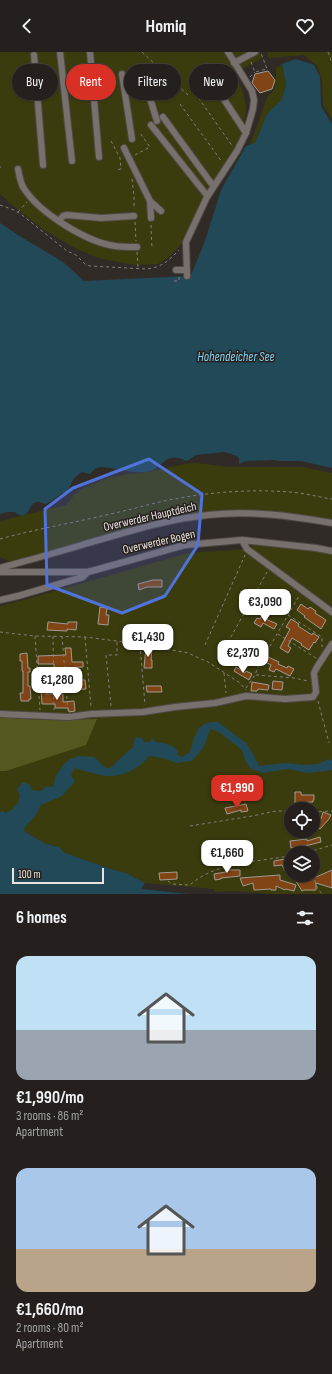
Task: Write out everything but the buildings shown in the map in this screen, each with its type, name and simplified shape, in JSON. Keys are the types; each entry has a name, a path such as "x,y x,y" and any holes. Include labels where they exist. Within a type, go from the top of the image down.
{"street":[{"path":"60,52 72,161"},
{"path":"90,52 99,157"},
{"path":"179,250 186,242 207,196 237,151 246,133 254,109 252,91 228,52"},
{"path":"234,63 255,52"},
{"path":"34,55 43,165"},
{"path":"122,74 132,139"},
{"path":"149,100 154,123 205,193"},
{"path":"224,100 246,133"},
{"path":"163,117 211,183"},
{"path":"124,148 150,201 151,218"},
{"path":"18,169 23,187 37,204 59,221 97,241 114,246 136,247"},
{"path":"150,201 161,211"},
{"path":"59,221 63,216 67,215 101,218 134,216"},
{"path":"178,272 187,273 186,242"},
{"name":"Overwerder Hauptdeich","path":"0,568 116,534 190,517 230,514 263,514 332,523"},
{"path":"242,540 247,549 332,612"},
{"name":"Overwerder Bogen","path":"0,572 88,572 185,545 242,540 332,551"},
{"name":"Overwerder Bogen","path":"0,600 83,577 88,572"},
{"path":"0,714 40,717 69,717 92,714 146,712 215,703 246,696 285,699 313,696 316,692 314,673 320,661 332,644"}],"path":[{"path":"142,52 189,96"},
{"path":"248,56 256,72 267,68 261,52"},
{"path":"328,52 332,63"},
{"path":"200,100 237,151"},
{"path":"180,104 226,168"},
{"path":"130,158 150,147 140,133"},
{"path":"111,141 120,158 121,169 116,170"},
{"path":"18,212 31,197"},
{"path":"0,205 18,212 67,251 76,255 85,264 90,266 146,269 155,268 166,263 179,250"},
{"path":"151,218 152,249"},
{"path":"174,281 179,281 178,272"},
{"path":"0,539 28,531 191,496 240,491 257,491 291,492 332,499"},
{"path":"205,645 247,549"},
{"path":"222,653 270,566"},
{"path":"246,689 303,590"},
{"path":"288,614 322,637 322,647 327,652"},
{"path":"0,632 35,636 84,637 140,644 188,653 208,662 240,682 252,696"},
{"path":"277,633 320,661"},
{"path":"35,636 40,717"},
{"path":"53,636 54,717"},
{"path":"62,636 69,717"},
{"path":"84,637 92,714"},
{"path":"111,713 106,655 117,655 116,641"},
{"path":"140,644 146,712"},
{"path":"224,672 227,700"},
{"path":"255,675 294,678 315,683"},
{"path":"316,692 329,743"},
{"path":"190,826 276,811 284,811"},
{"path":"320,812 332,811"},
{"path":"320,848 332,845"},
{"path":"168,881 172,884 190,885 195,880 230,866 284,857"},
{"path":"315,882 319,891 323,894"}],"highlighted area":[{"path":"149,459 202,494 198,545 165,596 122,613 47,585 45,509 73,488"}],"shaded area":[{"path":"0,52 260,52 263,58 238,71 238,64 189,64 189,100 238,100 238,81 243,91 246,108 243,132 234,154 184,241 168,258 158,264 134,265 98,258 71,246 43,229 0,194"},
{"path":"267,52 332,52 332,119 323,105 322,80 317,66 304,55 269,58"},
{"path":"282,64 286,84 282,99 267,114 255,143 250,145 268,95 273,92 276,78 276,68"},
{"path":"196,463 228,467 303,467 332,473 332,520 298,514 244,510 199,513 145,523 11,562 0,557 0,521 66,505 74,495 82,489 108,478"},
{"path":"253,543 332,554 332,894 271,894 234,891 215,892 214,889 145,883 126,873 65,853 59,847 46,844 24,831 0,822 0,729 96,719 41,720 0,717 0,606 188,553 247,549 252,547"},
{"path":"0,717 41,720 97,719 86,745 6,771 0,771"}],"water":[{"name":"Hohendeicher See","path":"296,59 314,65 320,77 321,106 332,124 332,468 301,461 246,461 239,464 239,458 237,456 224,452 196,455 187,461 179,458 169,459 153,470 146,472 100,467 96,468 90,474 82,472 73,479 67,493 63,493 46,504 36,502 25,515 22,516 15,512 0,514 0,223 63,262 84,281 187,276 192,273 205,241 221,190 246,146 255,143 267,114 282,99 286,84 282,64"},
{"path":"212,722 218,722 246,743 259,766 286,763 304,765 318,764 329,759 332,761 332,770 308,773 287,769 263,773 251,769 246,762 242,750 219,732 210,729 204,747 192,761 176,763 163,758 149,756 131,771 114,776 100,775 75,768 71,775 75,781 62,796 41,805 36,815 27,824 24,831 46,844 59,847 65,853 126,873 145,883 141,889 188,894 0,894 0,812 3,811 5,813 12,810 15,805 18,804 20,795 17,789 23,782 30,785 32,790 38,791 43,790 46,786 54,786 55,777 64,764 70,759 79,756 94,757 106,768 110,768 133,747 135,737 142,738 144,742 150,742 152,738 156,742 165,743 174,747 178,752 177,754 182,757 190,752 194,737 199,727"}]}
